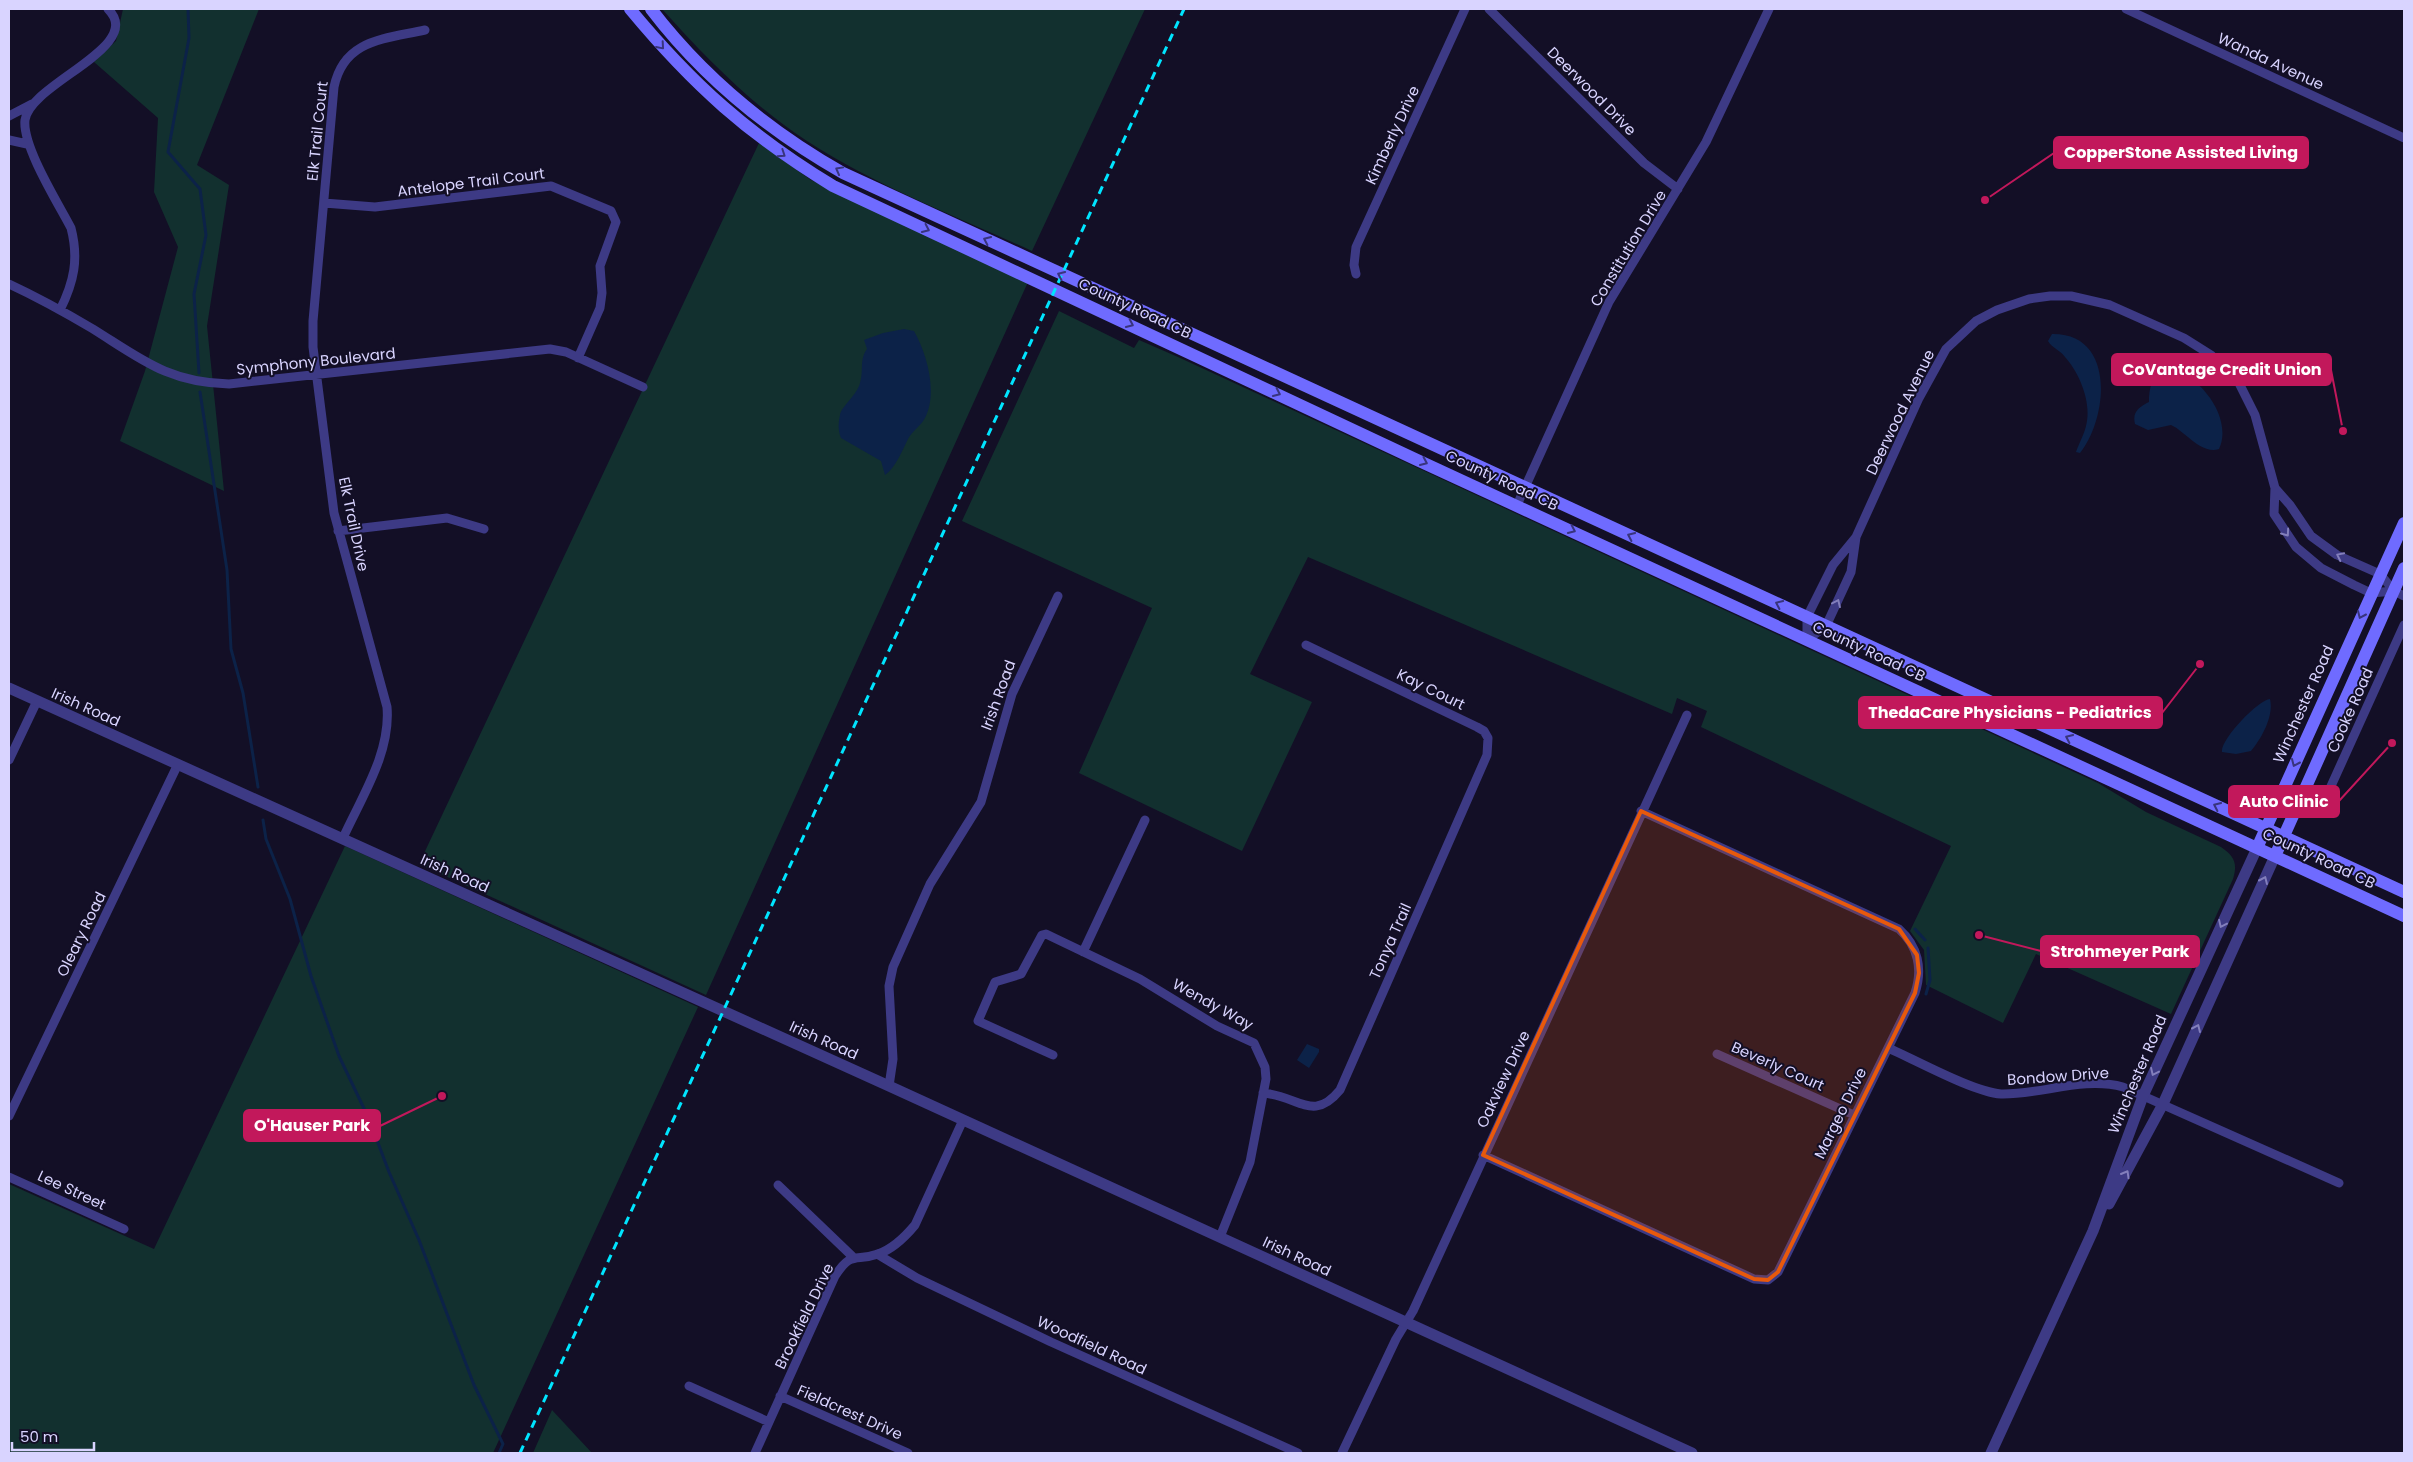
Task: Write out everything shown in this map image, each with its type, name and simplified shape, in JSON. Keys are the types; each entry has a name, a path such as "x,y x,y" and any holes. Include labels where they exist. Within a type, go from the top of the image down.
{"main road":[{"name":"County Road CB","path":"630,9 679,66 717,104 774,149 834,186 2404,916"},
{"name":"County Road CB","path":"651,9 691,56 724,88 797,145 851,176 1092,289 1526,486 2404,892"},
{"name":"Winchester Road","path":"2257,848 2371,592 2404,523"},
{"name":"Winchester Road","path":"2275,856 2399,594 2404,568"}],"street":[{"path":"9,116 32,104 98,53 111,39 116,22 113,14 108,9"},
{"name":"Kimberly Drive","path":"1356,274 1354,265 1356,247 1465,9"},
{"name":"Deerwood Drive","path":"1489,9 1644,163 1678,189"},
{"name":"Constitution Drive","path":"1518,505 1610,302 1706,142 1769,9"},
{"name":"Wanda Avenue","path":"2126,9 2404,138"},
{"name":"Elk Trail Court","path":"324,203 334,87 340,68 351,53 369,43 425,30"},
{"path":"32,104 26,117 27,144 71,228 75,243 74,275 60,310"},
{"path":"9,140 27,144"},
{"name":"Antelope Trail Court","path":"324,203 375,207 551,186 605,207 614,216 615,228 600,266 602,300 578,358"},
{"name":"Elk Trail Drive","path":"324,203 312,334 331,496 338,531 388,716 384,748 343,838"},
{"name":"Symphony Boulevard","path":"9,284 60,310 147,364 187,380 229,384 543,349 558,350 643,387"},
{"name":"Deerwood Avenue","path":"1807,640 1807,617 1833,565 1856,537 1919,398 1946,349 1976,322 1997,310 2029,299 2050,296 2070,296 2110,305 2184,338 2212,355 2226,368 2248,399 2257,420 2275,488 2274,514 2296,547 2330,574 2371,592 2399,594"},
{"name":"Deerwood Avenue","path":"2275,488 2290,505 2311,536 2337,555 2380,574 2399,594"},
{"path":"338,531 447,518 484,529"},
{"name":"Deerwood Avenue","path":"1807,640 1826,626 1851,572 1856,537"},
{"name":"Irish Road","path":"890,1086 893,1059 889,986 893,967 930,884 981,802 1003,718 1012,694 1058,596"},
{"name":"Cooke Road","path":"2322,806 2404,625"},
{"name":"Kay Court","path":"1306,645 1477,727"},
{"name":"Irish Road","path":"9,688 890,1086 1692,1453"},
{"path":"9,760 37,701"},
{"name":"Oakview Drive","path":"1342,1453 1413,1311 1641,811 1687,715"},
{"name":"Tonya Trail","path":"1263,1094 1286,1097 1313,1108 1320,1108 1326,1105 1340,1090 1487,755 1488,738 1484,731 1477,727"},
{"name":"Oleary Road","path":"9,1116 178,764"},
{"name":"Margeo Drive","path":"1483,1156 1760,1281 1774,1278 1888,1048 1918,983 1917,956 1904,934 1893,926 1641,811"},
{"path":"1082,952 1145,820"},
{"name":"Winchester Road","path":"2093,1231 2143,1096 2257,848"},
{"name":"Winchester Road","path":"1991,1453 2093,1231 2163,1104 2275,856"},
{"name":"Wendy Way","path":"1053,1055 978,1021 995,982 1021,974 1042,935 1046,934 1140,979 1216,1026 1254,1043 1265,1067 1263,1094 1250,1162 1220,1237"},
{"name":"Bondow Drive","path":"1888,1048 1989,1092 2015,1094 2104,1084 2123,1087 2338,1183"},
{"name":"Beverly Court","path":"1717,1054 1854,1116"},
{"name":"Brookfield Drive","path":"755,1453 835,1276 846,1262 853,1258 877,1254 899,1242 915,1225 964,1120"},
{"name":"Lee Street","path":"9,1177 124,1229"},
{"path":"778,1185 853,1258"},
{"name":"Woodfield Road","path":"877,1254 917,1278 1051,1342 1298,1453"},
{"path":"689,1386 769,1422"},
{"name":"Fieldcrest Drive","path":"780,1396 908,1453"}],"highlighted area":[{"path":"1641,811 1899,929 1917,955 1919,973 1915,993 1778,1272 1768,1280 1754,1279 1483,1155"}],"green space":[{"path":"123,9 259,9 197,165 229,185 207,326 224,491 120,441 145,371 178,247 154,192 158,118 94,62 116,41"},
{"path":"662,9 1145,9 1032,251 889,187 807,141 749,97 730,80"},
{"path":"759,143 811,180 1028,282 706,995 419,864"},
{"path":"1059,311 1134,348 1139,340 1178,357 2098,783 2146,812 2221,847 2234,860 2233,879 2171,1014 2036,954 2003,1023 1926,985 1924,950 1910,931 1951,846 1701,727 1707,711 1677,698 1672,714 1308,557 1250,674 1312,702 1242,851 1079,773 1152,608 962,521"},
{"path":"345,846 698,1007 493,1453 9,1453 9,1184 154,1249"},
{"path":"552,1410 592,1453 533,1453"}],"water":[{"path":"904,329 914,331 919,340 927,362 931,397 925,418 910,436 896,463 885,475 881,461 841,438 839,421 843,408 856,392 860,383 862,361 867,349 864,340 883,333"},
{"path":"2052,334 2073,337 2087,347 2096,362 2100,380 2100,400 2089,438 2080,453 2076,452 2086,426 2086,399 2080,380 2070,364 2048,341"},
{"path":"2173,369 2194,381 2212,401 2222,425 2219,449 2212,450 2200,446 2171,425 2148,430 2135,424 2135,413 2149,402 2151,385 2154,379 2161,372"},
{"path":"2270,699 2269,719 2259,740 2251,751 2236,754 2222,752 2227,739 2241,721 2257,706"},
{"path":"1307,1044 1319,1049 1309,1068 1297,1060"}],"waterway":[{"path":"188,9 189,38 168,152 200,189 206,235 194,294 199,373"},
{"path":"200,392 227,570 231,649 243,693 258,787"},
{"path":"263,820 266,839 290,899 311,976 339,1056 369,1119 389,1172 419,1240 474,1385 503,1444 499,1453"},
{"path":"1915,929 1925,940"},
{"path":"1926,994 1930,980 1928,948"}],"railway":[{"path":"520,1453 1184,9"}],"place":[{"name":"CopperStone Assisted Living","path":"1985,200"},
{"name":"CoVantage Credit Union","path":"2343,431"},
{"name":"ThedaCare Physicians - Pediatrics","path":"2200,664"},
{"name":"Auto Clinic","path":"2392,743"},
{"name":"Strohmeyer Park","path":"1979,935"},
{"name":"O'Hauser Park","path":"442,1096"}]}
